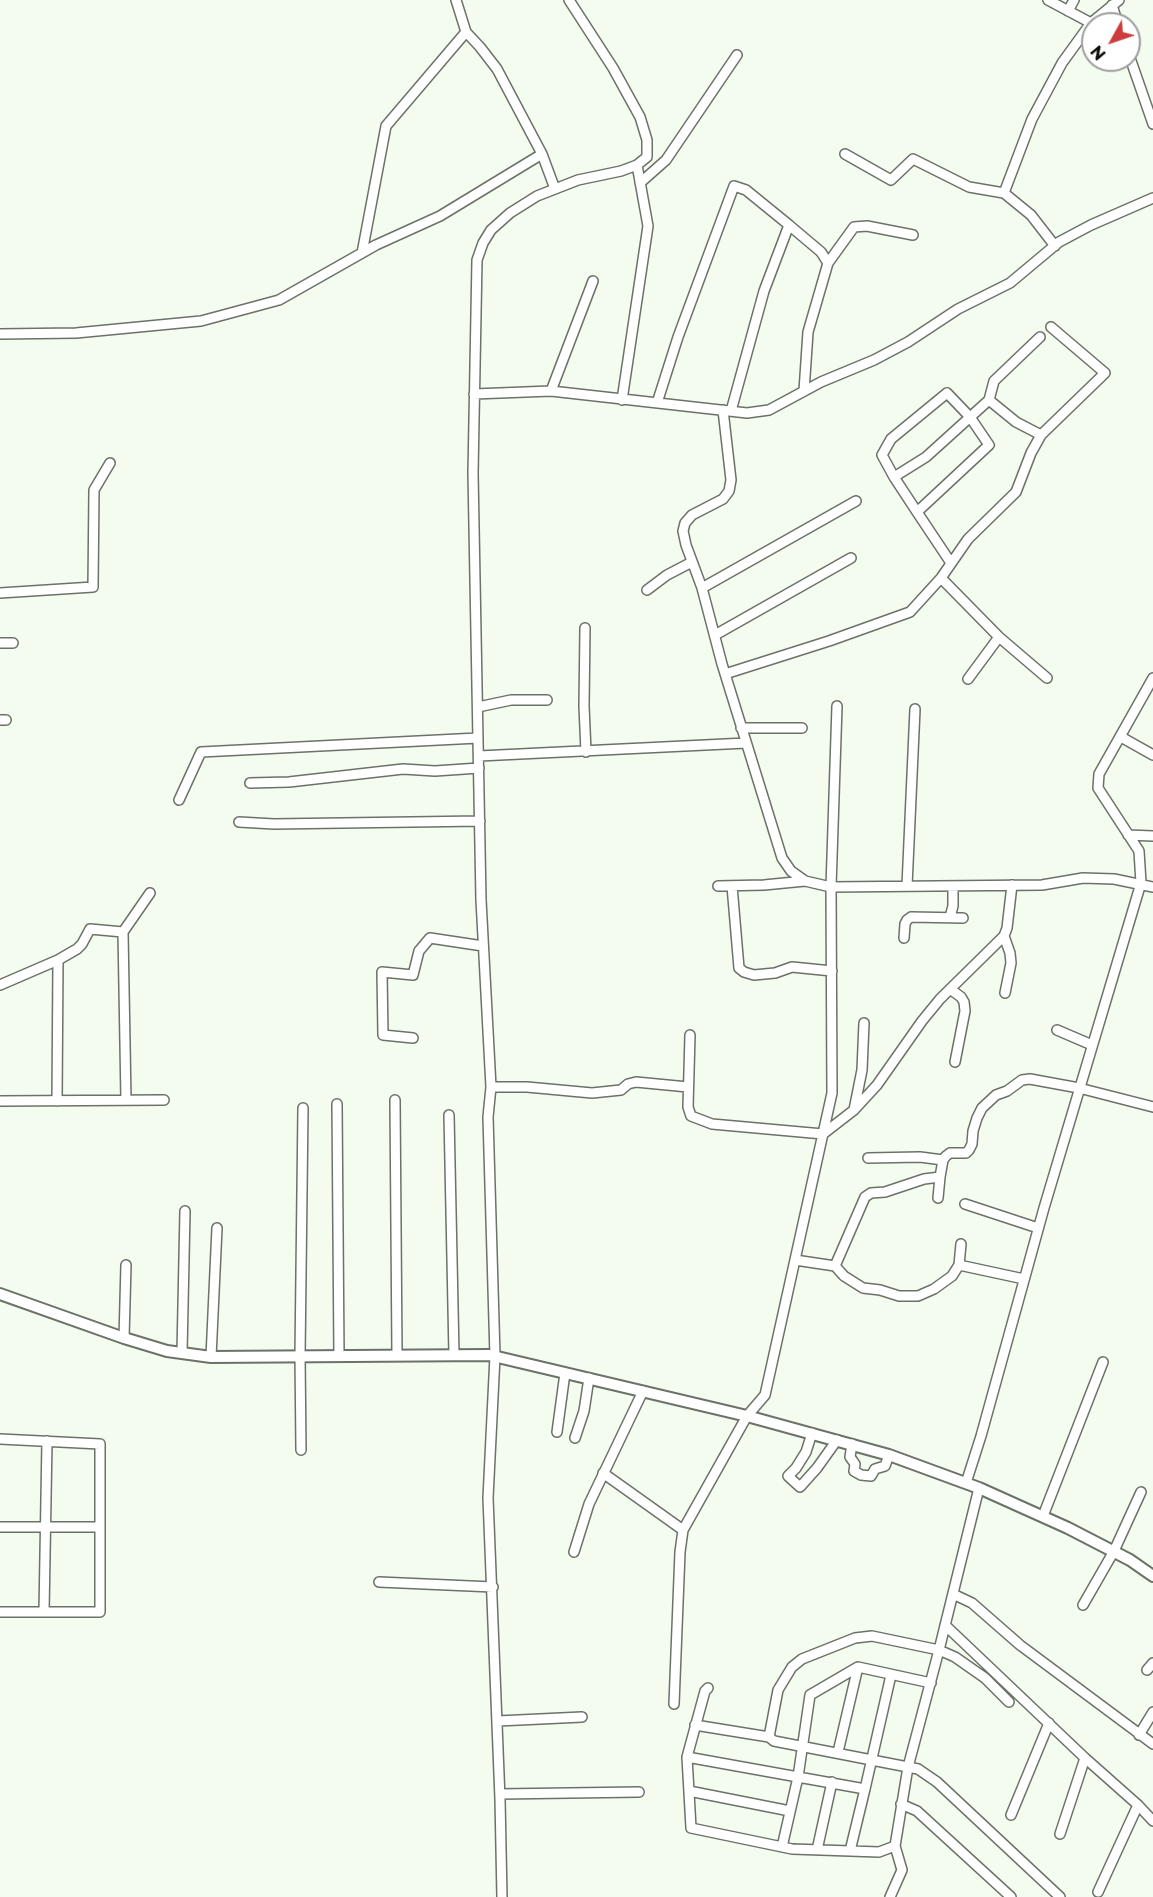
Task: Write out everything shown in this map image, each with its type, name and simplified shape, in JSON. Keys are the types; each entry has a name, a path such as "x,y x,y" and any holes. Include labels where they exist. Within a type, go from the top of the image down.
{"street":[{"path":"456,0 466,32 497,69 542,154 555,189"},
{"path":"502,1897 498,1721 488,1498 495,1356 488,1117 491,1087 483,946 473,473 477,260 491,230 510,213 537,196 578,180 621,171 637,165 647,157 647,140 640,117 614,68 569,0"},
{"path":"1048,0 1081,18"},
{"path":"1068,11 1074,0"},
{"path":"1104,12 1115,2"},
{"path":"362,253 386,126 466,32"},
{"path":"1004,193 1032,119 1062,63 1081,37"},
{"path":"640,183 666,160 736,55"},
{"path":"1135,72 1153,124"},
{"path":"0,333 76,333 201,321 279,300 376,245 440,216 542,154"},
{"path":"845,154 891,180 913,159 969,187 1004,193 1031,215 1055,246"},
{"path":"622,400 648,226 637,165"},
{"path":"657,403 678,337 734,186 746,190 789,225 821,252 828,263"},
{"path":"474,394 550,391 747,413 769,410 821,382 874,360 908,342 958,309 1010,283 1055,246 1091,225 1153,198"},
{"path":"789,225 764,291 727,411 731,480 729,491 723,499 692,515 685,523 683,531 782,858 791,871 805,881"},
{"path":"804,391 808,332 828,263 854,227 867,226 913,235"},
{"path":"550,391 593,281"},
{"path":"725,674 910,612 941,578 968,539 1016,492 1031,453 1041,435 1105,373 1051,327"},
{"path":"894,477 926,458 989,400 994,381 1040,337"},
{"path":"917,512 989,445 970,417 947,393 891,439 882,455 894,477 917,512 951,563"},
{"path":"989,400 1017,422 1041,435"},
{"path":"0,593 93,587 94,490 110,463"},
{"path":"702,588 856,501"},
{"path":"715,635 851,558"},
{"path":"647,590 692,561"},
{"path":"941,578 999,636 1047,678"},
{"path":"585,628 586,752"},
{"path":"968,680 999,636"},
{"path":"0,643 13,643"},
{"path":"966,1482 981,1436 1038,1228 1141,883 1139,851 1098,789 1099,774 1153,678"},
{"path":"478,706 511,700 547,700"},
{"path":"674,1704 680,1552 683,1530 747,1416 765,1395 832,1093 831,886 837,706"},
{"path":"907,886 915,709"},
{"path":"741,728 802,728"},
{"path":"1121,737 1153,755"},
{"path":"179,800 201,752 478,738"},
{"path":"479,756 746,743"},
{"path":"250,783 289,782 403,769 435,771 479,768"},
{"path":"239,822 274,824 480,821"},
{"path":"1128,835 1153,836"},
{"path":"718,886 805,881 831,886 1042,885 1083,878 1114,879 1153,887"},
{"path":"1005,993 1011,963 1005,936 1012,885"},
{"path":"732,886 739,968 754,975 775,973 792,967 831,971"},
{"path":"950,917 953,906 953,886"},
{"path":"126,1100 123,932 150,893"},
{"path":"904,938 906,920 911,917 963,918"},
{"path":"0,985 58,960 80,947 90,929 123,932"},
{"path":"690,1035 688,1107 691,1116 712,1124 823,1134 854,1110 877,1085 922,1021 950,989 1005,936"},
{"path":"413,1038 383,1035 382,972 413,975 419,951 430,938 483,946"},
{"path":"57,1101 58,960"},
{"path":"950,989 964,1002 965,1011 955,1062"},
{"path":"854,1110 862,1070 864,1023"},
{"path":"1057,1030 1092,1045"},
{"path":"938,1198 943,1160 950,1154 969,1150 977,1118 982,1108 996,1095 1007,1091 1022,1080 1030,1079 1079,1088 1153,1107"},
{"path":"491,1087 526,1087 592,1093 621,1090 628,1084 636,1082 688,1087"},
{"path":"0,1101 164,1100"},
{"path":"395,1101 397,1355"},
{"path":"337,1104 339,1356"},
{"path":"301,1450 303,1108"},
{"path":"449,1115 454,1355"},
{"path":"868,1158 920,1157 943,1160"},
{"path":"835,1266 865,1197 871,1193 885,1192 924,1179 940,1177"},
{"path":"965,1204 1038,1228"},
{"path":"182,1353 185,1211"},
{"path":"211,1357 217,1228"},
{"path":"795,1260 835,1266 844,1276 863,1288 899,1296 918,1296 952,1276 958,1265 961,1244"},
{"path":"124,1338 126,1265"},
{"path":"958,1265 1024,1279"},
{"path":"0,1294 167,1351 211,1357 495,1356 747,1416 889,1455 966,1482 1114,1551 1153,1576"},
{"path":"1043,1516 1103,1362"},
{"path":"556,1432 565,1373"},
{"path":"575,1438 584,1411 589,1378"},
{"path":"574,1552 589,1504 643,1391"},
{"path":"812,1433 806,1452 788,1476 800,1487 837,1440"},
{"path":"0,1439 100,1444 100,1612 0,1612"},
{"path":"44,1612 47,1441"},
{"path":"852,1444 850,1457 855,1464 854,1471 861,1475 871,1476 875,1469 885,1466 889,1455"},
{"path":"603,1473 683,1530"},
{"path":"890,1897 902,1870 895,1846 908,1767 979,1488"},
{"path":"1083,1605 1114,1551 1141,1492"},
{"path":"0,1527 100,1527"},
{"path":"379,1582 492,1587"},
{"path":"953,1594 972,1604 1020,1645 1153,1744"},
{"path":"945,1625 1153,1821"},
{"path":"769,1737 778,1689 792,1667 802,1659 855,1638 872,1636 939,1650 973,1668 1009,1702"},
{"path":"782,1847 798,1777 810,1695 858,1667 931,1683"},
{"path":"838,1752 858,1667"},
{"path":"850,1851 891,1675"},
{"path":"708,1688 705,1691 687,1757 692,1828 792,1849 879,1852 895,1846"},
{"path":"1139,1735 1153,1712"},
{"path":"498,1721 582,1717"},
{"path":"1011,1815 1048,1723"},
{"path":"695,1725 769,1737 774,1741 918,1769 937,1782 1060,1897"},
{"path":"687,1757 866,1790"},
{"path":"1060,1834 1085,1758"},
{"path":"817,1850 832,1782"},
{"path":"689,1791 790,1811"},
{"path":"500,1794 639,1792"},
{"path":"901,1804 917,1811 1011,1897"},
{"path":"1098,1892 1138,1805"}]}
